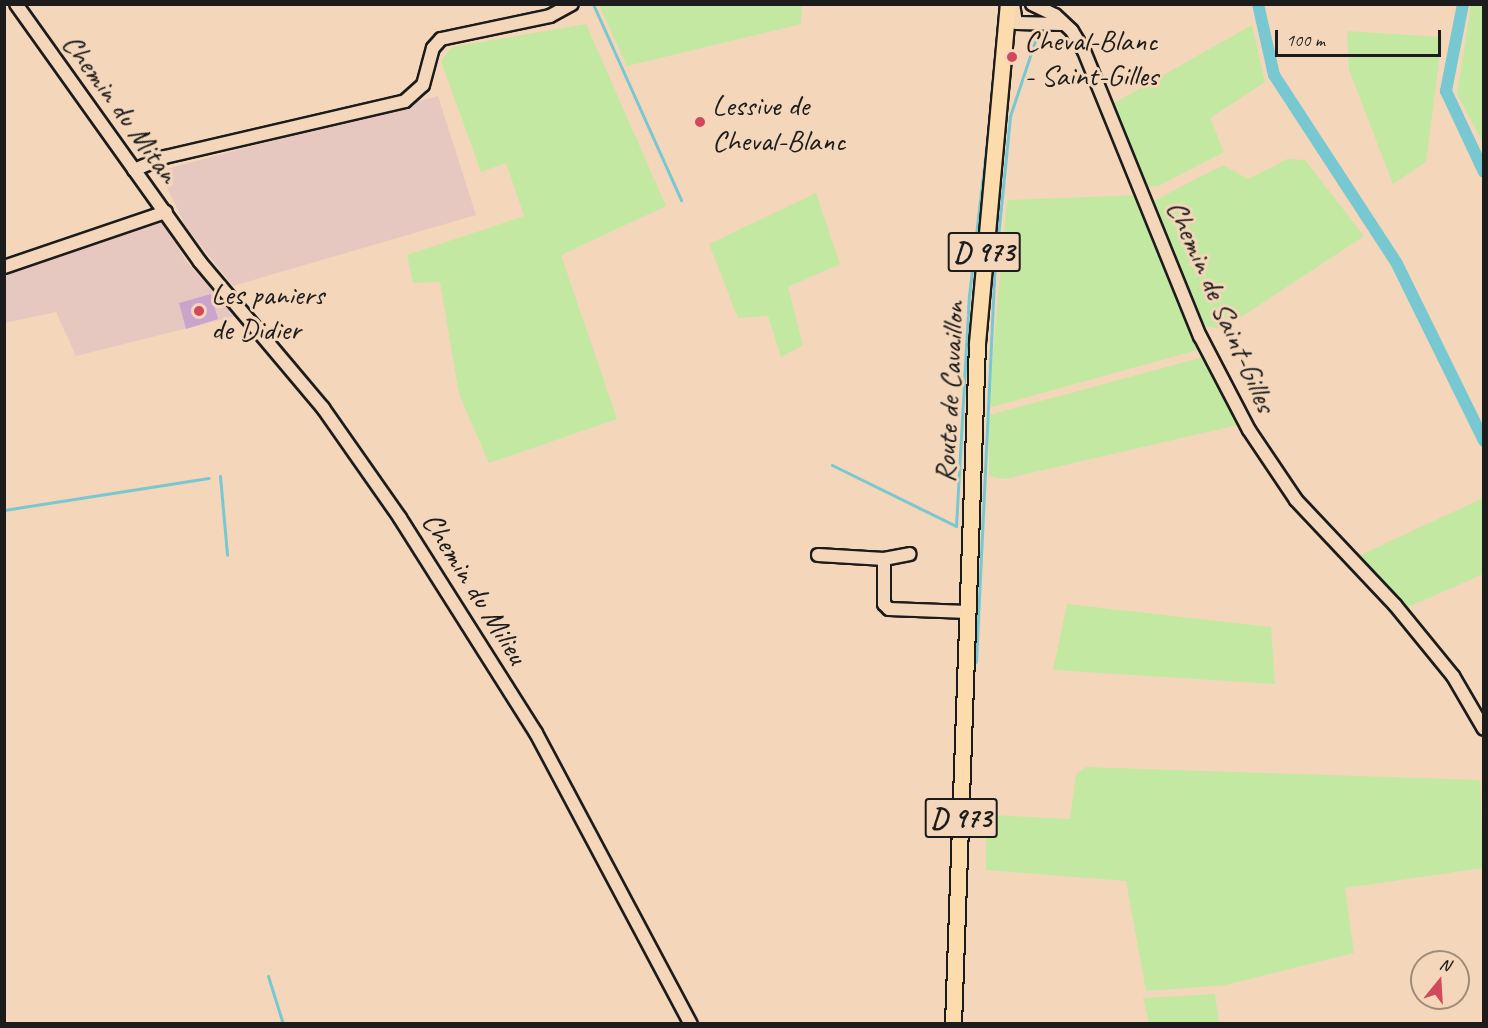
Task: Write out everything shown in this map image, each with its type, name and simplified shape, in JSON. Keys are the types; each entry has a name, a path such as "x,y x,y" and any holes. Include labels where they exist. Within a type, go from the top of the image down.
{"main road":[{"name":"Route de Cavaillon","path":"968,612 977,343 1000,103 1012,10"},
{"name":"D 973","path":"953,1023 968,612"}],"street":[{"name":"Chemin du Mitan","path":"16,4 166,212"},
{"path":"134,170 165,157 405,101 423,85 433,48 441,39 550,16 572,4"},
{"name":"Chemin de Saint-Gilles","path":"1032,4 1055,15 1061,24 1072,30 1084,51 1200,336 1249,430 1296,500 1395,605 1453,676 1484,729"},
{"path":"1012,10 1061,24"},
{"path":"4,267 166,212"},
{"name":"Chemin du Milieu","path":"166,212 209,273 322,408 400,518 536,733 691,1023"},
{"path":"818,555 884,559 910,555"},
{"path":"884,559 884,604 889,609 968,612"}],"shaded area":[{"path":"438,96 476,215 233,286 186,227 159,171"},
{"path":"163,222 186,261 236,316 76,356 56,312 5,323 4,273"}],"green space":[{"path":"599,5 802,5 801,24 627,66"},
{"path":"1471,5 1483,5 1483,143 1457,94"},
{"path":"586,24 666,206 561,255 617,419 489,463 459,394 440,282 413,283 407,255 524,216 506,163 481,172 441,61 452,47"},
{"path":"1252,25 1265,82 1210,118 1224,152 1158,186 1147,187 1112,104"},
{"path":"1347,31 1442,37 1426,162 1393,184 1349,70"},
{"path":"1287,159 1305,160 1364,236 1223,329 1202,326 1152,202 1223,165 1248,179"},
{"path":"816,193 840,264 788,287 803,345 781,357 768,316 738,318 709,244"},
{"path":"1138,195 1201,349 988,408 1007,200"},
{"path":"1203,357 1238,425 1004,479 989,476 989,415"},
{"path":"1483,498 1483,574 1406,608 1356,557"},
{"path":"1067,604 1271,627 1275,684 1053,670"},
{"path":"1086,767 1480,780 1483,868 1345,888 1354,953 1226,985 1146,991 1126,881 986,870 986,826 992,815 1070,819 1076,774"},
{"path":"1215,994 1219,1023 1149,1023 1143,998"}],"building":[{"name":"Les paniers de Didier","path":"211,294 218,319 186,329 179,303"}],"waterway":[{"path":"593,4 681,200"},
{"path":"1258,4 1274,75 1397,264 1484,441"},
{"path":"1463,4 1446,91 1484,172"},
{"path":"976,662 994,277 1010,116 1036,38"},
{"path":"832,465 956,526 969,296 989,123"},
{"path":"220,476 227,555"},
{"path":"4,510 209,478"},
{"path":"268,976 283,1024"}],"place":[{"name":"Cheval-Blanc - Saint-Gilles","path":"1012,57"},
{"name":"Lessive de Cheval-Blanc","path":"700,122"},
{"name":"Les paniers de Didier","path":"199,311"}]}
